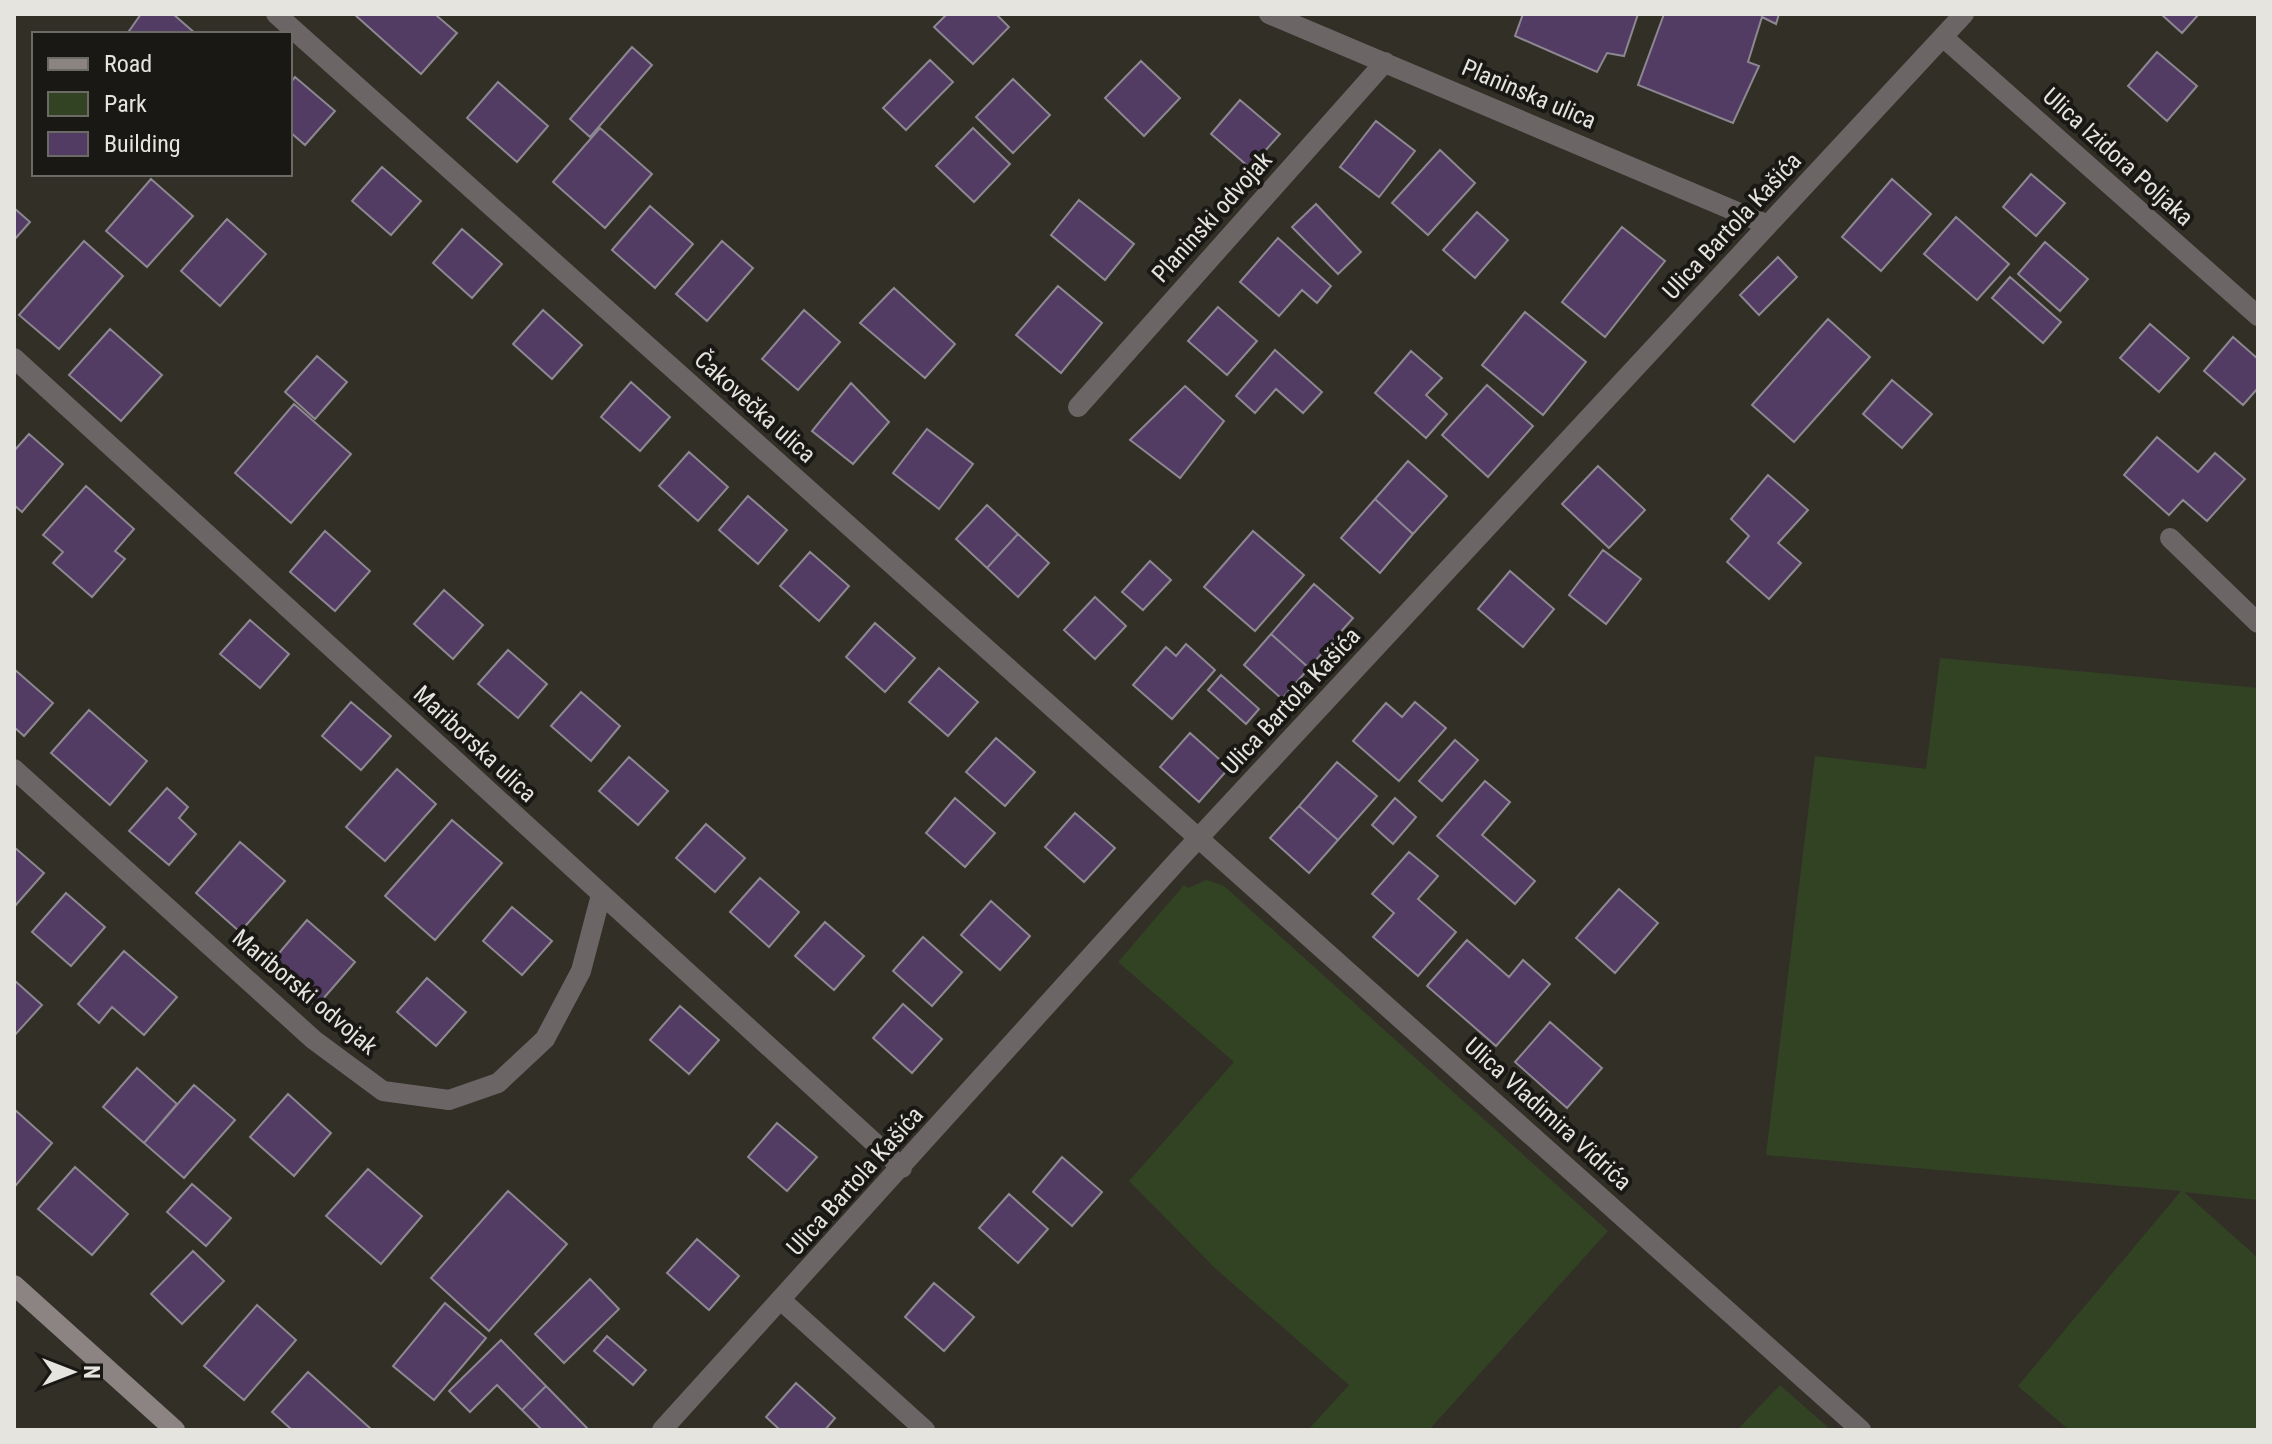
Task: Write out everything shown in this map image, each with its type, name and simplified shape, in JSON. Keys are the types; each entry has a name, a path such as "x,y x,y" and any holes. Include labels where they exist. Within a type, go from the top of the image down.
{"main road":[{"path":"14,1285 175,1430"}],"street":[{"name":"Čakovečka ulica","path":"276,14 1199,838"},
{"name":"Planinska ulica","path":"1269,14 1768,225"},
{"name":"Ulica Bartola Kašića","path":"662,1430 1199,838 1964,14"},
{"name":"Ulica Izidora Poljaka","path":"1943,37 2258,316"},
{"name":"Planinski odvojak","path":"1078,407 1385,62"},
{"name":"Mariborska ulica","path":"14,358 902,1168"},
{"path":"2170,538 2258,623"},
{"name":"Mariborski odvojak","path":"14,769 314,1040 383,1091 449,1100 498,1083 545,1039 581,971 601,895"},
{"name":"Ulica Vladimira Vidrića","path":"1199,838 1861,1430"},
{"path":"782,1301 925,1430"}],"green space":[{"path":"1940,658 2258,688 2258,1200 2184,1192 2258,1258 2258,1430 2069,1430 2018,1386 2181,1191 1766,1155 1815,756 1926,769"},
{"path":"1206,880 1224,886 1608,1231 1429,1430 1308,1430 1349,1385 1216,1269 1129,1181 1234,1062 1118,962 1184,885 1188,888"},
{"path":"1780,1385 1831,1430 1737,1430"}],"building":[{"path":"141,14 173,14 194,32 128,32"},
{"path":"354,14 439,14 437,16 457,33 421,74"},
{"path":"947,14 996,14 1009,27 973,64 934,27"},
{"path":"1523,14 1638,14 1624,56 1607,53 1597,72 1515,36"},
{"path":"1664,14 1779,14 1776,24 1762,17 1748,62 1759,66 1733,123 1638,85"},
{"path":"2161,14 2199,14 2182,33"},
{"path":"632,47 652,65 590,137 570,119"},
{"path":"2157,52 2197,86 2167,121 2128,86"},
{"path":"930,60 953,82 906,130 883,108"},
{"path":"1141,61 1180,98 1144,136 1105,98"},
{"path":"295,77 335,111 305,145 292,134 292,81"},
{"path":"1013,79 1050,115 1013,153 976,117"},
{"path":"498,82 548,126 517,162 467,118"},
{"path":"1240,100 1280,134 1250,168 1211,134"},
{"path":"1376,121 1415,151 1379,197 1340,167"},
{"path":"600,128 652,174 605,228 553,182"},
{"path":"973,128 1010,164 974,202 936,166"},
{"path":"1440,150 1475,183 1428,235 1392,203"},
{"path":"382,167 421,201 391,235 352,201"},
{"path":"2031,174 2065,203 2036,236 2003,207"},
{"path":"151,179 193,216 147,267 106,231"},
{"path":"1892,179 1931,214 1881,271 1842,237"},
{"path":"1079,200 1134,244 1105,280 1051,235"},
{"path":"1316,204 1361,252 1338,274 1292,227"},
{"path":"650,206 693,244 655,288 612,250"},
{"path":"14,208 30,222 14,240"},
{"path":"1477,212 1508,240 1475,278 1443,250"},
{"path":"1956,217 2009,264 1977,300 1924,254"},
{"path":"227,219 266,254 220,306 181,271"},
{"path":"1622,227 1665,261 1605,337 1562,302"},
{"path":"462,229 502,264 472,298 433,263"},
{"path":"1278,238 1331,286 1317,303 1302,290 1279,316 1240,282"},
{"path":"84,241 123,276 59,349 19,315"},
{"path":"722,241 753,268 707,321 676,294"},
{"path":"2045,242 2088,279 2060,311 2018,274"},
{"path":"1778,257 1797,277 1759,315 1740,295"},
{"path":"2010,277 2061,322 2043,343 1992,298"},
{"path":"1058,286 1102,323 1061,373 1016,335"},
{"path":"894,288 955,344 925,378 860,323"},
{"path":"1218,307 1257,341 1227,375 1188,341"},
{"path":"543,310 582,345 552,379 513,344"},
{"path":"804,310 840,342 798,390 762,359"},
{"path":"1525,312 1586,362 1543,415 1482,365"},
{"path":"1828,319 1870,357 1794,442 1752,405"},
{"path":"2150,324 2189,358 2159,392 2120,358"},
{"path":"110,329 162,375 121,421 69,375"},
{"path":"2233,337 2258,359 2258,388 2243,405 2204,371"},
{"path":"1275,350 1322,392 1303,413 1276,389 1255,413 1236,396"},
{"path":"1411,351 1442,378 1426,395 1447,414 1426,438 1375,393"},
{"path":"317,356 347,382 315,419 285,392"},
{"path":"1892,380 1932,414 1902,448 1863,414"},
{"path":"631,382 670,417 640,451 601,417"},
{"path":"851,383 889,422 853,464 812,431"},
{"path":"1487,385 1533,426 1488,477 1442,435"},
{"path":"1185,386 1224,421 1180,478 1130,440"},
{"path":"294,404 351,454 291,523 235,473"},
{"path":"927,429 973,464 939,509 893,473"},
{"path":"29,434 63,464 22,512 14,505 14,451"},
{"path":"2157,437 2198,472 2215,453 2245,479 2207,521 2183,500 2169,515 2124,475"},
{"path":"689,452 728,487 698,521 659,486"},
{"path":"1408,461 1447,496 1413,534 1375,499"},
{"path":"1598,466 1645,510 1609,548 1562,504"},
{"path":"1768,475 1808,510 1778,543 1801,563 1769,599 1727,562 1749,536 1731,519"},
{"path":"86,486 134,529 115,551 125,559 92,597 53,563 63,552 43,535"},
{"path":"748,496 787,530 758,564 719,530"},
{"path":"1375,499 1413,534 1380,573 1341,538"},
{"path":"987,505 1018,534 987,568 956,539"},
{"path":"325,531 370,571 335,611 290,572"},
{"path":"1253,531 1304,575 1255,631 1204,587"},
{"path":"1018,534 1049,563 1018,597 987,568"},
{"path":"1603,550 1641,579 1606,624 1569,595"},
{"path":"810,552 849,586 819,621 780,586"},
{"path":"1150,561 1171,580 1143,610 1122,592"},
{"path":"1510,571 1554,609 1523,647 1478,609"},
{"path":"1314,584 1353,618 1309,668 1271,634"},
{"path":"444,590 483,625 453,659 414,624"},
{"path":"1095,597 1126,626 1095,659 1064,630"},
{"path":"250,620 289,654 260,688 220,654"},
{"path":"875,623 915,658 885,692 846,657"},
{"path":"1271,634 1309,668 1282,699 1244,665"},
{"path":"1186,644 1215,670 1172,719 1133,685 1166,647 1176,656"},
{"path":"508,650 547,684 518,718 478,684"},
{"path":"939,668 978,702 948,736 909,702"},
{"path":"14,669 53,703 24,736 14,727"},
{"path":"1221,675 1259,709 1246,724 1208,690"},
{"path":"581,692 620,726 591,761 551,726"},
{"path":"351,702 391,736 361,770 322,736"},
{"path":"1415,702 1446,728 1399,781 1353,741 1386,703 1402,717"},
{"path":"89,710 147,761 110,805 51,753"},
{"path":"1190,733 1229,768 1199,802 1160,767"},
{"path":"996,738 1035,772 1005,806 966,772"},
{"path":"1455,740 1478,760 1442,801 1419,781"},
{"path":"629,757 668,791 638,825 599,791"},
{"path":"1337,762 1377,796 1338,840 1299,806"},
{"path":"397,769 436,804 385,861 346,827"},
{"path":"1485,781 1510,802 1482,835 1535,881 1515,904 1437,836"},
{"path":"167,788 188,807 179,818 196,834 169,865 129,831"},
{"path":"955,798 995,833 965,867 926,833"},
{"path":"1395,798 1416,817 1393,844 1372,825"},
{"path":"1299,806 1338,840 1309,873 1270,838"},
{"path":"1075,813 1115,848 1084,882 1045,847"},
{"path":"452,820 502,863 435,940 385,896"},
{"path":"706,824 745,858 715,892 676,858"},
{"path":"240,842 285,881 240,932 196,893"},
{"path":"14,847 44,873 14,907"},
{"path":"1409,852 1438,876 1418,899 1456,932 1418,976 1373,937 1394,913 1372,894"},
{"path":"760,878 799,912 769,947 730,912"},
{"path":"1619,889 1658,923 1615,973 1576,938"},
{"path":"66,893 105,927 71,966 32,932"},
{"path":"991,901 1030,936 1000,970 961,935"},
{"path":"512,907 552,941 522,975 483,941"},
{"path":"307,920 355,962 316,1007 269,965"},
{"path":"825,922 864,956 834,990 795,956"},
{"path":"923,937 962,972 932,1006 893,971"},
{"path":"1467,940 1509,977 1523,960 1550,984 1496,1046 1427,986"},
{"path":"124,951 177,997 144,1035 112,1007 99,1023 78,1004"},
{"path":"427,978 466,1012 436,1046 397,1012"},
{"path":"14,980 42,1005 14,1036"},
{"path":"903,1004 942,1039 912,1073 873,1038"},
{"path":"680,1006 719,1040 689,1074 650,1040"},
{"path":"1550,1022 1602,1068 1567,1108 1515,1062"},
{"path":"137,1068 177,1104 144,1143 103,1107"},
{"path":"194,1085 235,1120 184,1178 144,1143"},
{"path":"288,1094 331,1133 294,1176 250,1137"},
{"path":"14,1109 52,1143 16,1185 14,1183"},
{"path":"777,1123 817,1157 787,1191 748,1157"},
{"path":"1062,1157 1102,1192 1072,1226 1033,1192"},
{"path":"75,1167 128,1214 92,1255 38,1209"},
{"path":"368,1169 422,1216 381,1264 326,1216"},
{"path":"192,1184 231,1218 206,1246 167,1212"},
{"path":"508,1191 567,1244 489,1331 431,1278"},
{"path":"1009,1194 1048,1229 1018,1263 979,1228"},
{"path":"697,1239 739,1276 709,1310 667,1273"},
{"path":"193,1251 224,1281 182,1324 151,1294"},
{"path":"590,1279 619,1309 564,1363 535,1334"},
{"path":"934,1283 974,1317 944,1351 905,1317"},
{"path":"445,1303 486,1338 434,1400 393,1366"},
{"path":"257,1305 296,1340 244,1400 204,1366"},
{"path":"607,1336 646,1370 633,1385 594,1351"},
{"path":"501,1340 546,1386 522,1410 497,1385 470,1412 449,1391"},
{"path":"308,1372 372,1430 292,1430 272,1412"},
{"path":"796,1383 835,1418 825,1430 780,1430 766,1417"},
{"path":"546,1386 589,1430 542,1430 522,1410"}]}
